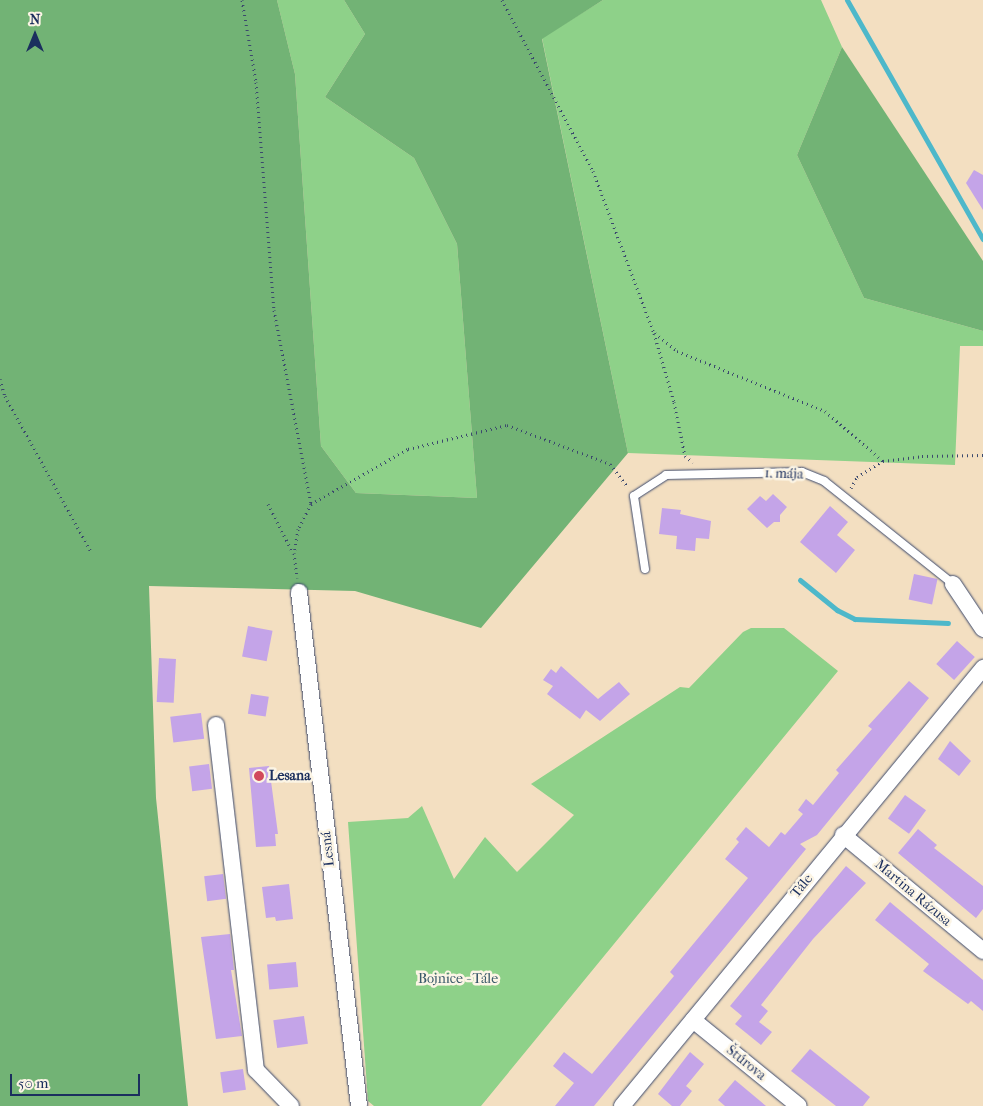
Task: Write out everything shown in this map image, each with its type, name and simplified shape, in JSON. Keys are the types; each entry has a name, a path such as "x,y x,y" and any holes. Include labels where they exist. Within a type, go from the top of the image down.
{"street":[{"name":"1. mája","path":"952,584 983,629"},
{"name":"Lesná","path":"299,592 359,1106"},
{"name":"Tále","path":"622,1106 843,835 983,668"},
{"path":"216,725 256,1070 291,1106"},
{"name":"Martina Rázusa","path":"843,835 983,951"},
{"name":"Štúrova","path":"694,1020 799,1106"}],"lane":[{"name":"1. mája","path":"634,496 666,475 802,472 824,481 952,584"},
{"path":"634,496 646,569"}],"path":[{"path":"242,0 256,82 274,310 311,504"},
{"path":"502,0 593,171 654,332 674,402 685,456 709,474"},
{"path":"654,332 677,351 825,411 883,461"},
{"path":"0,379 5,396 91,552"},
{"path":"299,592 294,554 298,530 311,504 408,449 507,424 610,464 634,496"},
{"path":"845,497 857,477 883,461 922,456 983,455"},
{"path":"268,504 294,554"}],"green space":[{"path":"0,0 277,0 295,74 321,446 356,493 477,498 457,244 414,158 325,97 365,34 344,0 603,0 542,39 628,453 481,628 355,591 149,586 156,798 188,1106 0,1106"},
{"path":"277,0 344,0 365,34 325,97 414,158 457,244 477,498 356,493 321,446 295,74"},
{"path":"603,0 821,0 842,47 797,155 864,298 983,331 983,346 960,346 955,465 628,453 542,38"},
{"path":"842,47 983,261 983,331 864,298 797,155"},
{"name":"Bojnice - Tále","path":"751,628 784,628 838,671 481,1106 374,1106 368,1101 348,822 408,818 422,806 454,879 485,837 517,872 574,815 531,784 680,687 689,688 743,632"}],"building":[{"path":"974,170 983,175 983,210 966,183"},
{"path":"773,494 787,507 780,515 780,522 774,522 767,528 747,509 760,496 766,501"},
{"path":"830,506 848,522 837,535 855,550 836,573 800,542"},
{"path":"662,508 681,510 680,514 711,521 709,539 696,538 695,551 676,549 677,536 659,534"},
{"path":"914,574 937,579 932,604 909,599"},
{"path":"248,626 273,631 267,661 242,656"},
{"path":"957,641 975,657 954,680 936,664"},
{"path":"159,658 176,659 174,703 157,702"},
{"path":"561,666 598,699 619,682 630,694 600,721 586,710 580,719 547,694 553,686 543,680 551,669 556,673"},
{"path":"909,681 929,698 817,835 800,844 806,849 594,1106 555,1106 574,1083 553,1066 564,1052 592,1074 674,976 670,972 748,878 725,859 739,842 736,839 746,827 769,847 781,832 785,835 803,814 798,810 806,799 813,805 839,773 836,770 872,729 868,726"},
{"path":"251,694 269,697 266,717 248,714"},
{"path":"201,713 204,739 173,743 170,717"},
{"path":"950,741 971,761 959,776 938,759"},
{"path":"209,764 212,789 192,791 189,766"},
{"path":"269,766 278,834 275,834 276,846 256,847 249,768"},
{"path":"905,795 926,810 909,834 888,818"},
{"path":"918,829 937,845 934,848 983,886 983,909 976,918 898,853"},
{"path":"846,866 866,883 813,939 761,1005 768,1011 759,1022 772,1032 761,1045 735,1024 742,1016 730,1006"},
{"path":"223,874 226,899 207,901 204,876"},
{"path":"289,884 293,919 276,921 275,917 266,918 262,887"},
{"path":"890,902 983,980 983,1011 971,1001 968,1004 923,971 929,964 875,920"},
{"path":"230,934 234,970 231,970 242,1036 216,1039 201,937"},
{"path":"296,962 298,987 269,989 267,965"},
{"path":"304,1016 308,1044 277,1048 273,1020"},
{"path":"810,1049 870,1097 863,1106 836,1106 791,1071"},
{"path":"690,1052 704,1064 686,1086 692,1091 680,1106 672,1106 658,1094"},
{"path":"243,1069 246,1090 223,1093 220,1072"},
{"path":"735,1080 766,1106 725,1106 718,1100"}],"waterway":[{"path":"847,0 983,239"},
{"path":"800,580 837,610 855,619 948,623"}],"place":[{"name":"Lesana","path":"259,776"}]}
